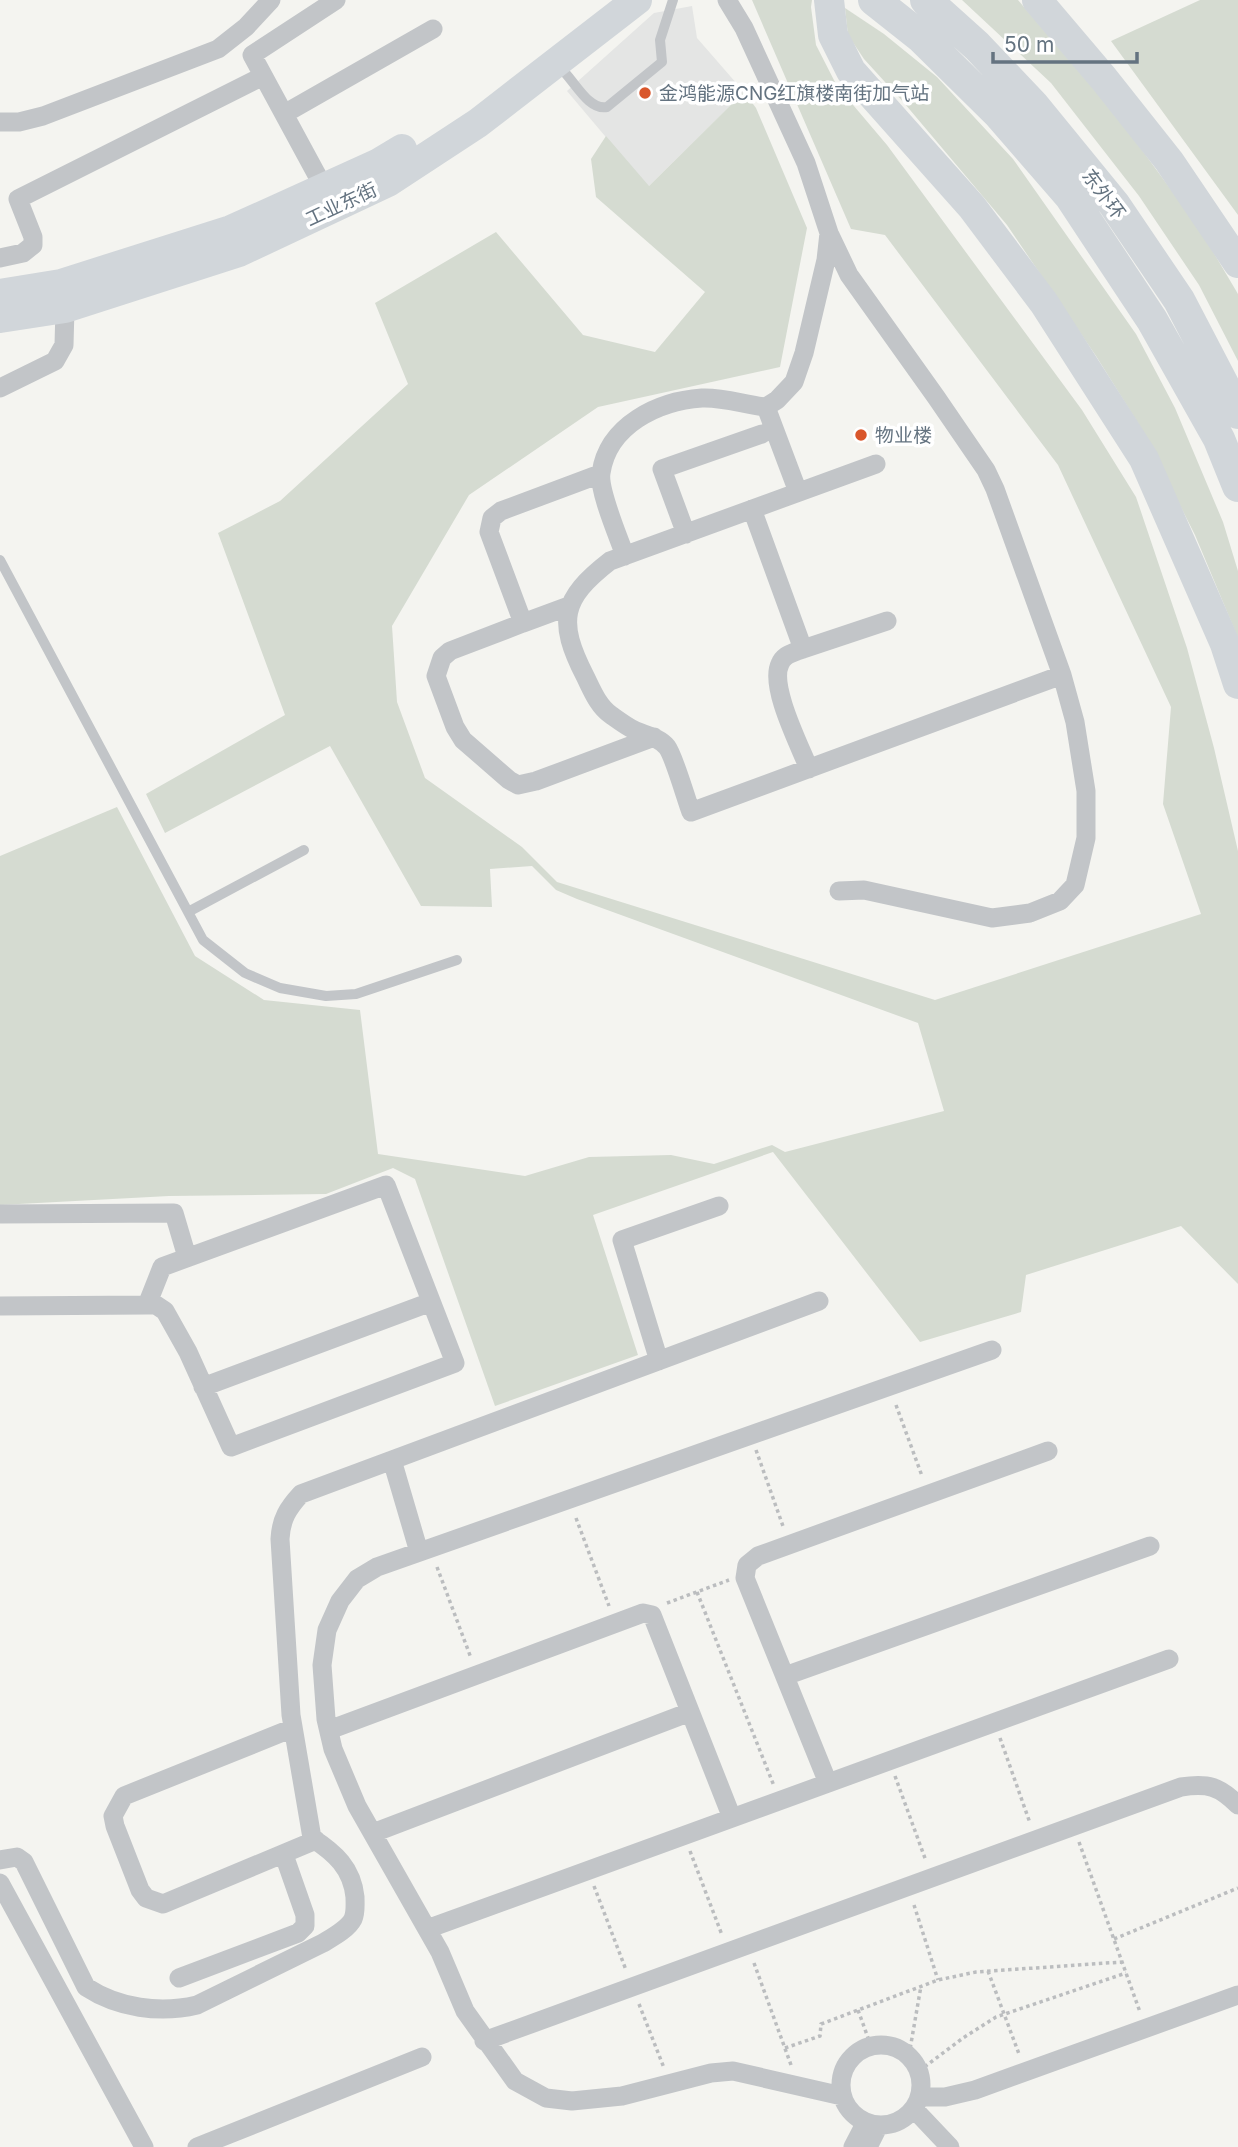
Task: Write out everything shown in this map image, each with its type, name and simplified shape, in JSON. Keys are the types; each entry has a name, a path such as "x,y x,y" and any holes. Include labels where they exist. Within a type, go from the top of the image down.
{"highway":[{"path":"874,0 911,28 998,113 1070,196 1152,320 1219,439 1238,486"},
{"name":"东外环","path":"928,2 977,46 1034,106 1114,204 1178,300 1238,413"}],"main road":[{"name":"工业东街","path":"0,294 61,284 231,230 377,164 468,109 614,0"},
{"name":"工业东街","path":"0,318 65,308 239,252 387,182 478,123 638,0"},
{"path":"829,0 833,35 851,71 972,207 1044,303 1143,459 1225,644 1238,684"},
{"path":"1037,0 1169,161 1238,263"}],"street":[{"path":"0,122 19,122 43,116 194,60 227,42 246,27 271,0"},
{"path":"324,188 252,55 336,0"},
{"path":"727,0 744,29 806,163 829,233 849,275 986,470 1062,675 1075,722 1086,791 1086,838 1075,885 1060,901 1030,913 992,919 864,890 839,891"},
{"path":"284,114 433,29"},
{"path":"0,258 23,253 33,245 33,237 18,199 263,76"},
{"path":"625,556 600,474 610,447 621,431 640,417 663,407 702,398 733,400 766,407 777,400 794,382 804,353 826,260 829,233"},
{"path":"0,388 55,361 64,345 65,308"},
{"path":"766,407 798,492"},
{"path":"686,534 662,470 762,434"},
{"path":"876,464 610,561 579,589 569,606 567,625 572,649 598,701 609,714 625,725 654,737 667,747 691,812 1062,675"},
{"path":"523,623 489,532 492,518 501,511 600,474"},
{"path":"752,509 803,649"},
{"path":"569,606 450,651 442,658 436,676 455,727 463,740 518,785 536,781 654,737"},
{"path":"809,769 780,693 777,678 779,664 785,656 887,621"},
{"path":"0,1306 156,1305 165,1311 231,1447 455,1363 386,1185 162,1267 147,1305"},
{"path":"659,1361 621,1240 719,1206"},
{"path":"0,1214 174,1213 187,1257"},
{"path":"0,1860 17,1857 24,1862 86,1987 103,1998 129,2005 176,2010 197,2005 323,1943 352,1920 356,1907 354,1888 347,1868 332,1851 312,1838 293,1728 280,1539 281,1522 289,1506 302,1494 819,1301"},
{"path":"204,1387 431,1302"},
{"path":"842,2096 733,2071 711,2073 622,2096 572,2101 546,2098 515,2081 465,2011 440,1951 343,1777 328,1730 322,1665 327,1630 340,1601 357,1579 377,1567 992,1350"},
{"path":"828,1783 745,1578 747,1565 758,1556 1048,1451"},
{"path":"392,1460 424,1550"},
{"path":"785,1676 1150,1546"},
{"path":"328,1730 643,1613 652,1615 732,1818"},
{"path":"428,1929 1168,1659"},
{"path":"373,1833 690,1712"},
{"path":"293,1728 124,1796 113,1816 115,1826 140,1890 146,1898 163,1904 316,1840"},
{"path":"484,2041 1181,1787 1201,1784 1223,1791 1238,1805"},
{"path":"179,1978 298,1933 305,1926 305,1915 284,1855"},
{"path":"0,1883 144,2147"},
{"path":"917,2103 960,2094 1026,2072 1238,1994"},
{"path":"891,2045 914,2063 922,2084 917,2103 905,2118 892,2123 872,2124 854,2115 845,2105 841,2078 845,2065 854,2054 871,2046 891,2045"},
{"path":"197,2147 422,2057"},
{"path":"917,2103 950,2147"},
{"path":"853,2147 872,2124"},
{"path":"868,2147 872,2124"}],"lane":[{"path":"551,66 559,66 565,71 593,106 601,109 607,107 662,62 660,40 673,0"},
{"path":"0,560 203,940 245,973 280,988 326,996 356,994 457,961"},
{"path":"188,912 304,850"}],"path":[{"path":"890,1386 929,1494"},
{"path":"751,1435 790,1545"},
{"path":"569,1499 615,1623"},
{"path":"424,1550 478,1674"},
{"path":"643,1613 746,1574"},
{"path":"698,1592 780,1801"},
{"path":"994,1723 1037,1840"},
{"path":"889,1761 932,1878"},
{"path":"1074,1826 1145,2028"},
{"path":"684,1836 728,1952"},
{"path":"588,1871 670,2084"},
{"path":"908,1886 938,1980"},
{"path":"1114,1939 1238,1888"},
{"path":"747,1945 793,2070 788,2084"},
{"path":"785,2048 820,2036 821,2024 938,1980 988,1971 1122,1962"},
{"path":"988,1971 1026,2072"},
{"path":"914,2063 1004,2014 1126,1973"},
{"path":"914,2063 921,1986"},
{"path":"858,2010 871,2046"}],"shaded area":[{"path":"752,0 812,0 816,45 837,86 887,145 1082,410 1136,497 1187,648 1238,851 1238,1284 1181,1226 1026,1275 1021,1312 920,1342 773,1152 593,1215 638,1355 495,1406 415,1179 393,1168 326,1194 169,1196 0,1205 0,856 117,807 195,956 264,1000 360,1010 378,1154 525,1176 589,1157 671,1155 714,1164 772,1145 785,1152 944,1111 918,1023 577,899 556,890 532,866 490,869 492,907 421,906 330,746 165,833 146,794 285,715 218,533 280,501 408,384 375,303 496,232 583,335 655,352 705,292 596,197 591,159 606,136 649,186 744,92 756,108 807,228 780,367 598,407 469,495 392,626 397,702 425,778 522,847 557,882 935,1000 1201,914 1163,804 1171,707 1058,465 885,235 851,229"},
{"path":"962,0 1018,0 1120,120 1199,228 1238,294 1238,361 1199,285 1139,196 1051,83"},
{"path":"1200,0 1238,0 1238,215 1111,41"},
{"path":"692,6 697,38 744,92 648,187 567,91 654,13"},
{"path":"845,8 884,34 937,77 1013,159 1136,334 1175,408 1223,522 1238,571 1238,638 1195,535 1141,428 1096,356 1007,225 864,59 848,35"}],"place":[{"name":"金鸿能源CNG红旗楼南街加气站","path":"645,93"},
{"name":"物业楼","path":"861,435"}]}
